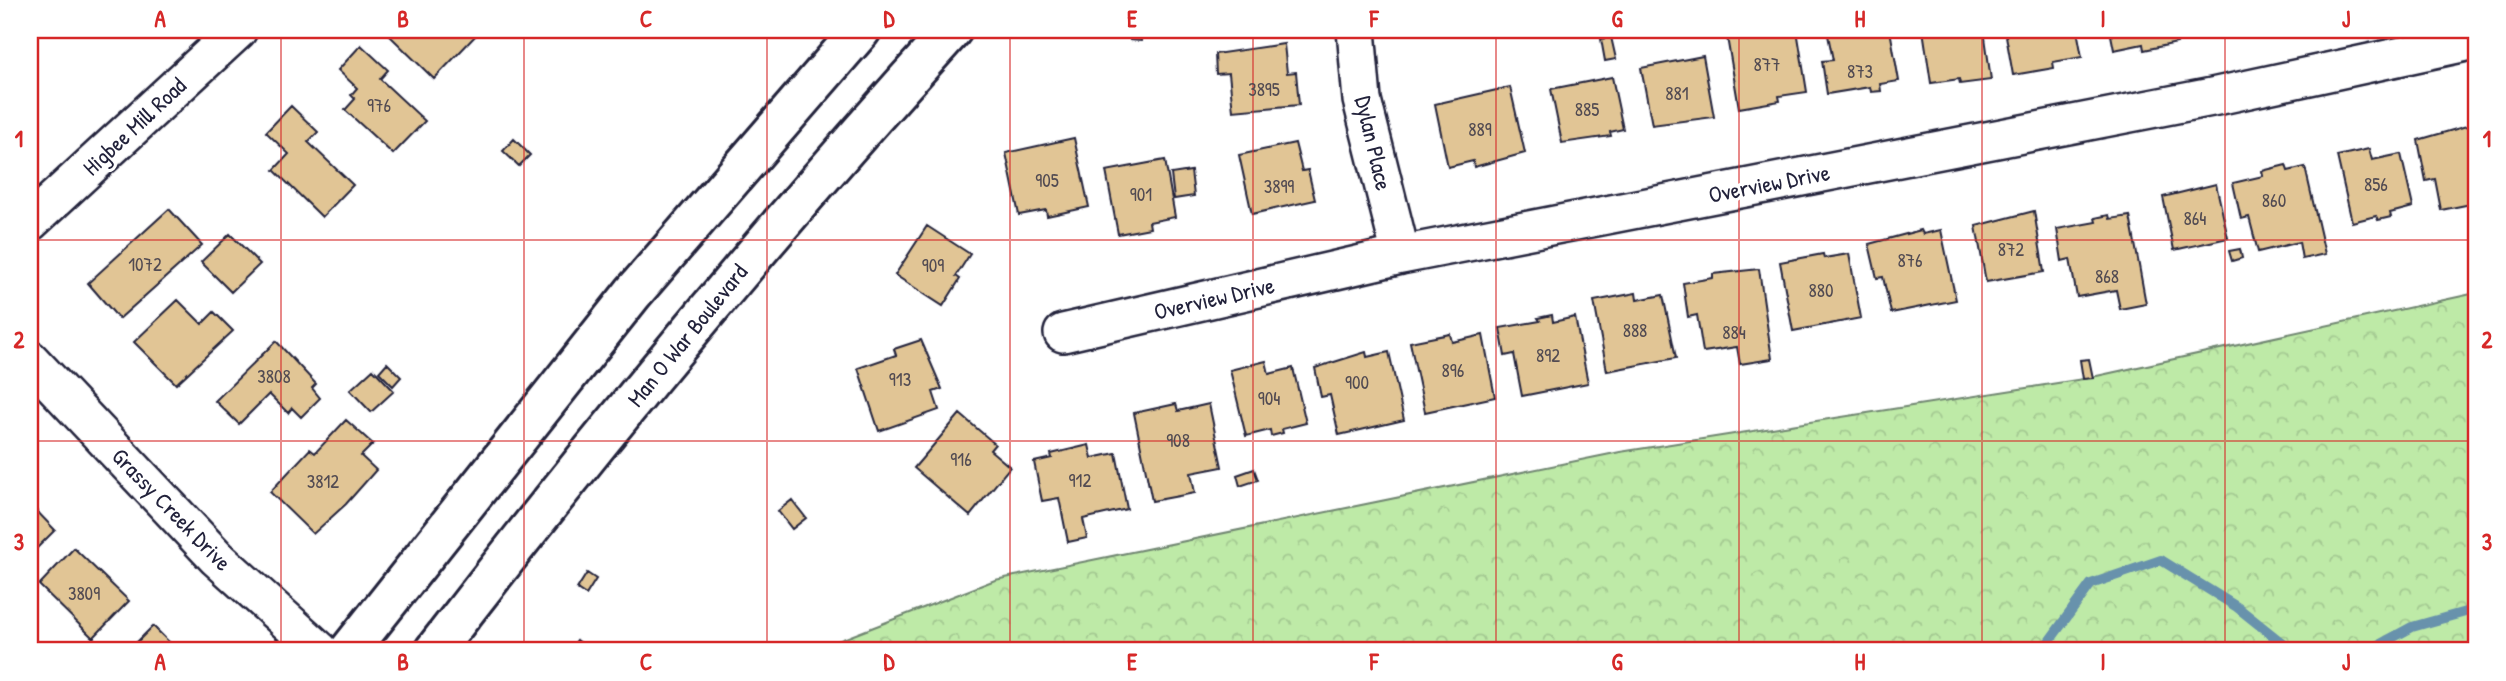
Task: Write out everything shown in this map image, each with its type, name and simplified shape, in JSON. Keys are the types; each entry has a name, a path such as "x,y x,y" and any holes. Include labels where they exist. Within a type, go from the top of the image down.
{"main road":[{"path":"349,651 633,293 861,30"},
{"name":"Man O War Boulevard","path":"434,651 716,298 838,155 952,30"}],"street":[{"name":"Higbee Mill Road","path":"30,222 238,30"},
{"name":"Dylan Place","path":"1356,30 1362,100 1401,255"},
{"name":"Overview Drive","path":"1063,333 1401,255 2212,97 2476,40"},
{"name":"Grassy Creek Drive","path":"30,360 217,558 320,651"}],"green space":[{"path":"2476,293 2476,651 812,651 995,580 1620,452 2083,379"}],"building":[{"path":"394,30 479,32 434,79 389,35"},
{"path":"1130,30 1142,30 1141,41 1130,40"},
{"path":"1771,30 1797,30 1807,92 1779,96 1780,101 1739,108 1727,37"},
{"path":"1827,30 1890,30 1899,81 1880,84 1881,91 1871,92 1870,87 1827,94 1822,61 1833,60"},
{"path":"1923,30 1984,30 1991,80 1960,84 1959,79 1931,83"},
{"path":"2005,30 2077,30 2082,57 2053,62 2054,68 2013,75"},
{"path":"2110,30 2174,30 2177,43 2144,50 2143,44 2114,50"},
{"path":"1611,37 1616,59 1605,61 1601,39"},
{"path":"1284,44 1287,73 1296,72 1299,105 1233,111 1229,73 1216,74 1215,54"},
{"path":"361,45 388,70 380,79 425,121 393,154 345,110 355,99 351,95 357,88 338,70"},
{"path":"1703,56 1714,117 1652,125 1641,68"},
{"path":"1612,77 1623,129 1610,132 1611,136 1562,143 1551,89"},
{"path":"1510,87 1525,153 1474,167 1473,161 1448,167 1435,104"},
{"path":"291,106 318,132 308,142 353,185 322,217 274,170 289,154 266,132"},
{"path":"2470,125 2471,131 2476,130 2476,203 2441,210 2435,179 2426,181 2418,140"},
{"path":"1074,138 1089,207 1047,216 1046,210 1019,215 1006,153"},
{"path":"514,139 530,155 519,166 503,151"},
{"path":"1295,143 1302,171 1308,170 1315,200 1252,214 1239,155"},
{"path":"2369,149 2372,160 2401,154 2413,207 2390,213 2391,217 2378,220 2376,216 2352,222 2337,156"},
{"path":"1165,160 1175,217 1149,222 1150,228 1118,234 1106,171"},
{"path":"2286,165 2288,171 2305,167 2325,254 2302,259 2299,242 2258,252 2249,217 2241,219 2233,183 2263,176 2262,171"},
{"path":"1191,171 1194,196 1174,199 1171,174"},
{"path":"2216,184 2228,238 2174,250 2163,197"},
{"path":"169,209 202,245 119,319 88,283"},
{"path":"2034,211 2044,272 1986,282 1976,226"},
{"path":"2109,215 2110,219 2130,216 2146,304 2120,309 2116,290 2077,297 2070,259 2062,261 2057,229 2096,222 2095,218"},
{"path":"927,226 970,254 956,276 960,279 943,306 895,275"},
{"path":"1921,230 1923,234 1941,230 1956,300 1891,313 1883,277 1877,278 1869,244"},
{"path":"230,234 260,264 231,292 201,262"},
{"path":"2240,249 2242,258 2232,261 2229,251"},
{"path":"1823,254 1824,258 1849,254 1861,318 1793,331 1780,262"},
{"path":"1759,269 1772,359 1740,364 1737,347 1703,352 1697,315 1688,317 1683,283 1713,278 1713,274"},
{"path":"1636,293 1637,300 1663,295 1676,358 1607,371 1594,301"},
{"path":"178,300 202,324 214,312 233,331 176,384 134,342"},
{"path":"1552,315 1553,322 1575,317 1588,383 1522,396 1514,354 1505,356 1500,328 1540,321 1538,318"},
{"path":"1450,334 1452,342 1483,335 1495,397 1425,412 1410,342"},
{"path":"921,340 942,389 933,392 939,410 879,431 858,368 896,355 894,349"},
{"path":"276,341 316,384 312,388 320,398 301,417 292,408 288,413 269,394 239,424 215,401"},
{"path":"1366,352 1367,357 1389,352 1404,420 1339,435 1330,395 1321,397 1315,368"},
{"path":"2089,359 2093,378 2083,379 2080,360"},
{"path":"1266,361 1269,374 1293,368 1306,423 1282,429 1283,433 1271,436 1270,430 1246,436 1230,370"},
{"path":"387,363 401,377 393,386 379,372"},
{"path":"373,369 394,391 371,412 350,390"},
{"path":"1176,404 1178,411 1209,404 1222,467 1191,473 1195,493 1152,501 1134,413"},
{"path":"960,414 995,444 990,450 1010,467 970,516 914,468"},
{"path":"346,420 373,444 361,456 376,470 346,504 313,534 270,492 310,449 315,453"},
{"path":"1089,445 1092,458 1116,453 1127,509 1083,519 1087,538 1068,542 1059,498 1042,501 1034,462 1052,458 1051,454"},
{"path":"1254,469 1258,480 1240,486 1237,475"},
{"path":"792,500 806,518 792,529 778,511"},
{"path":"30,504 55,530 30,555"},
{"path":"74,548 129,601 93,638 39,585"},
{"path":"587,573 596,579 586,595 577,589"},
{"path":"153,626 178,651 128,651"},
{"path":"577,640 592,651 569,651"}],"waterway":[{"path":"2042,651 2091,584 2161,560 2237,607 2292,651"},
{"path":"2368,651 2412,627 2476,609"}]}
